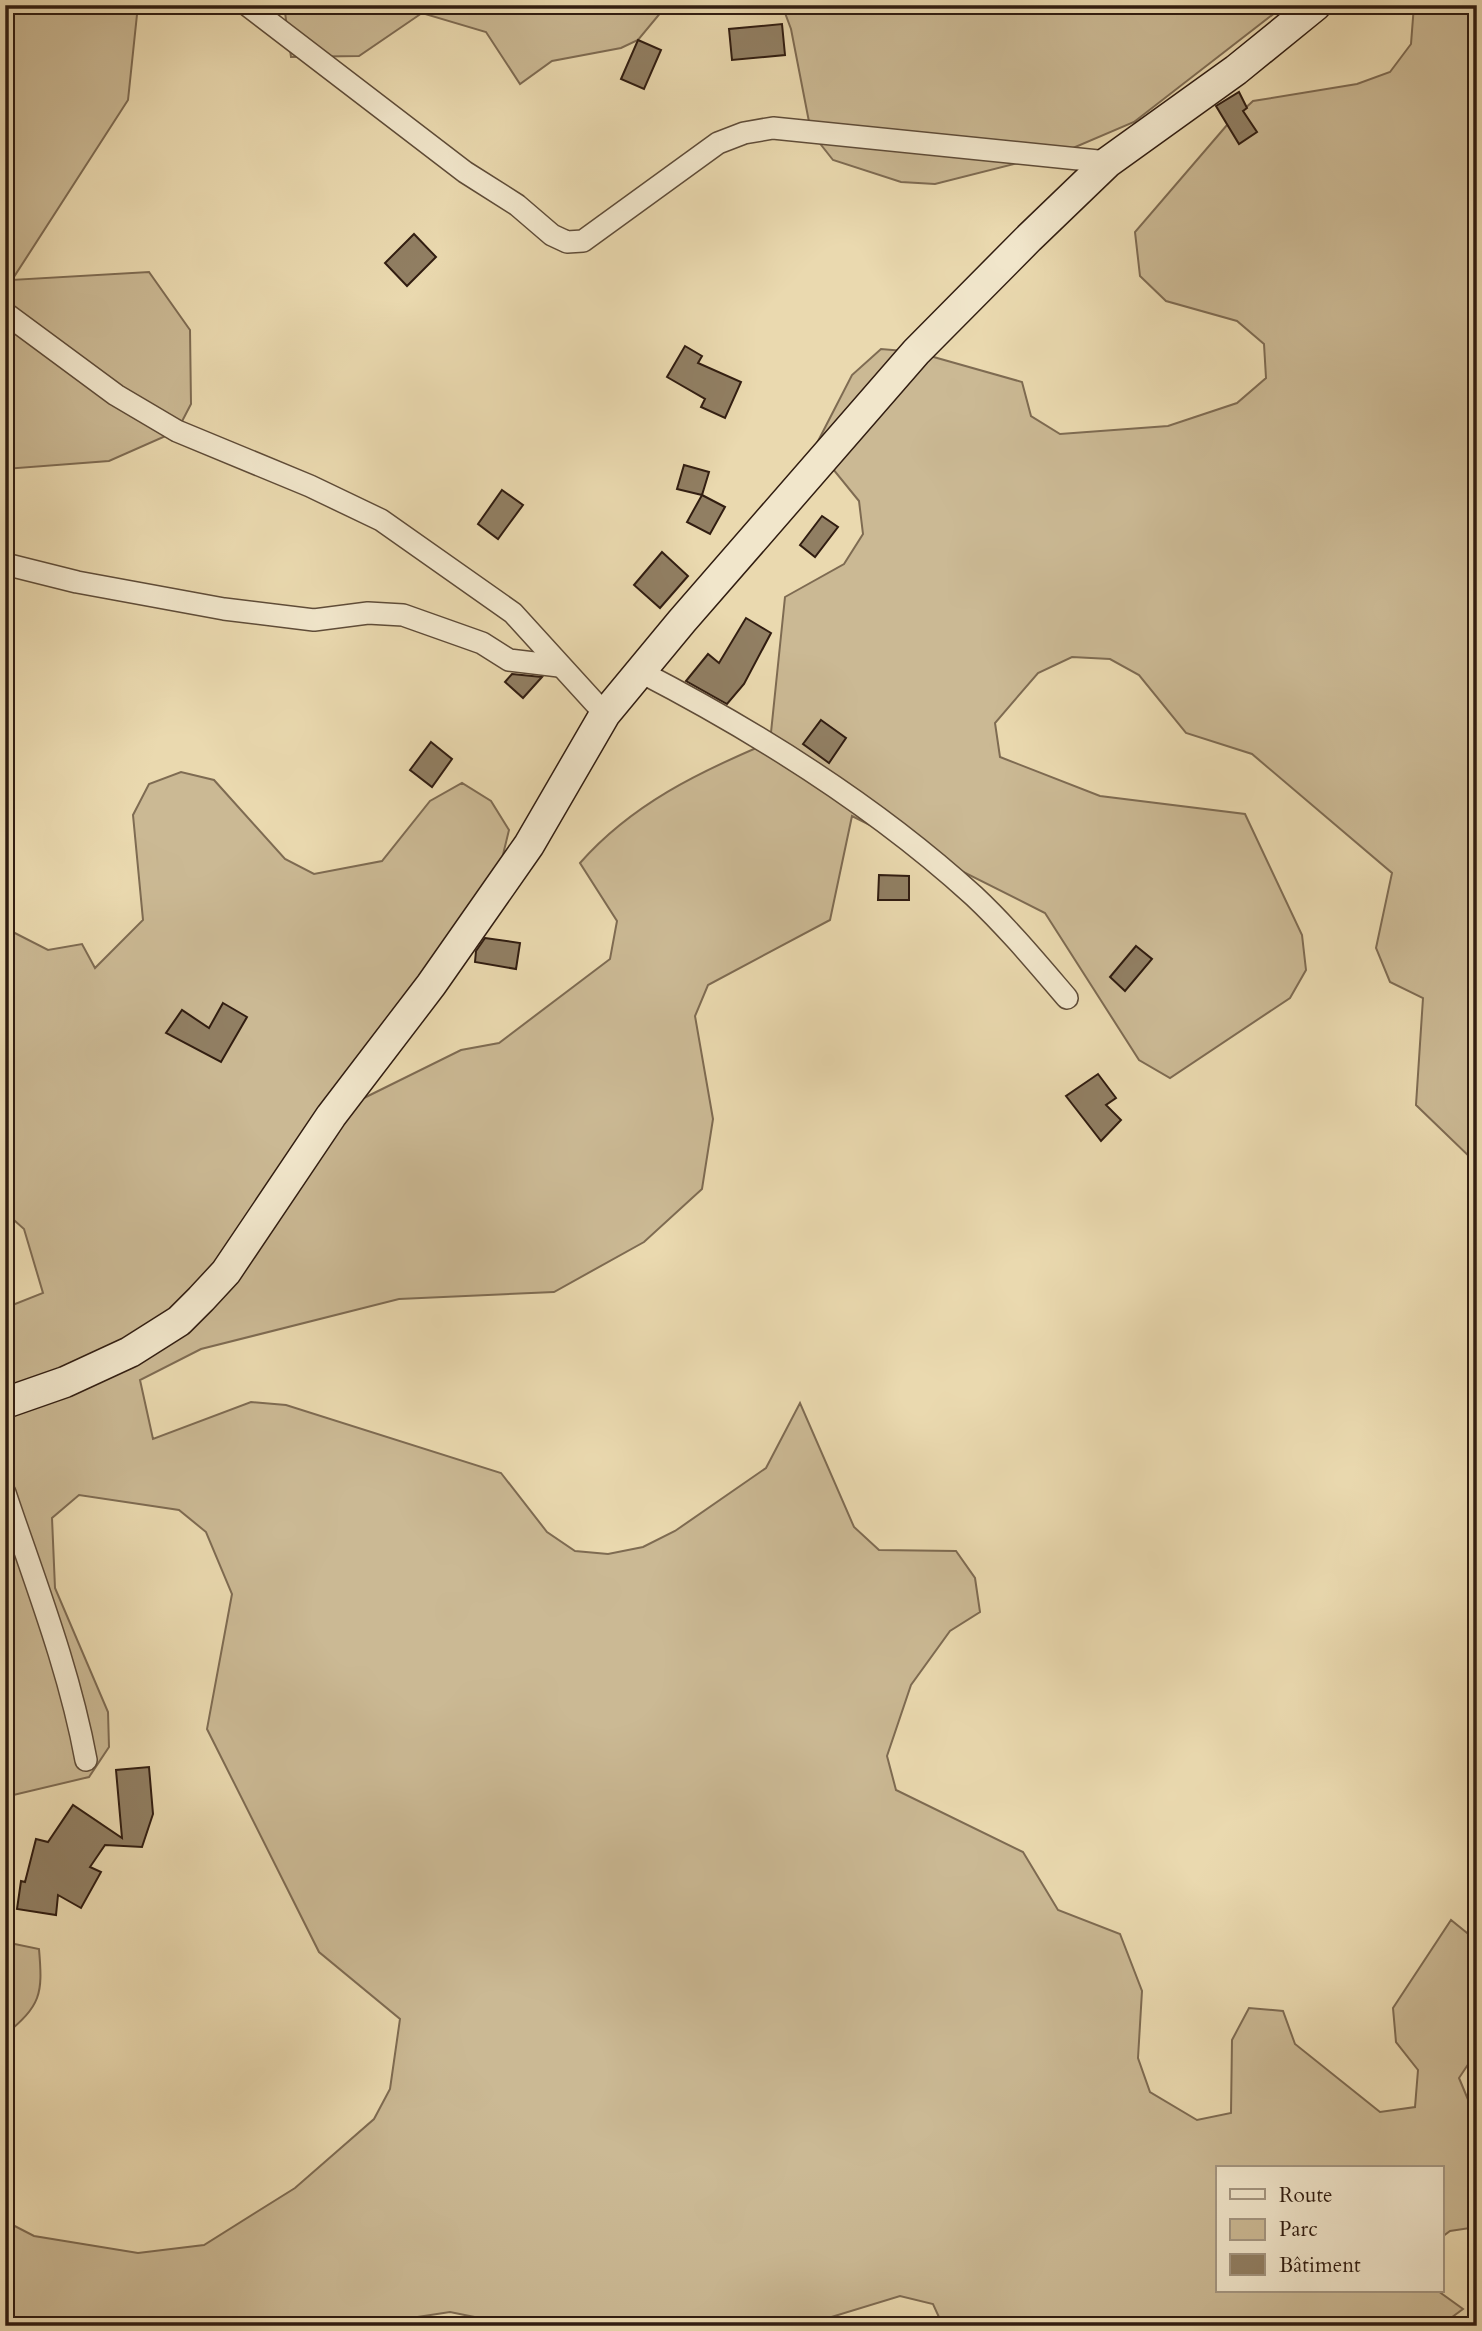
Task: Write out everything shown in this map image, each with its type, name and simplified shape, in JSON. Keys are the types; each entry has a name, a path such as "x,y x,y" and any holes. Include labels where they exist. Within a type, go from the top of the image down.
{"street":[{"path":"247,5 465,172 517,205 552,235 567,242 583,241 718,143 744,133 773,128 1108,162"},
{"path":"5,1403 65,1382 130,1352 179,1321 226,1272 331,1116 430,985 529,845 605,714 639,671 916,352 1108,162 1236,70 1315,5"},
{"path":"5,313 116,395 177,431 310,486 381,520 513,612 605,714"},
{"path":"5,564 77,582 224,609 314,620 368,613 403,615 482,643 509,660 559,666"},
{"path":"639,671 720,713 905,837 975,898 1067,998"},
{"path":"5,1493 59,1650 76,1709 86,1760"}],"green space":[{"path":"5,5 138,5 128,100 12,280 149,272 190,330 191,404 177,431 109,461 5,469"},
{"path":"284,5 667,5 638,40 621,48 552,61 520,84 486,32 422,13 359,56 291,57"},
{"path":"782,5 1285,5 1134,122 1066,151 935,184 901,182 833,160 811,132 791,29"},
{"path":"1414,5 1477,5 1477,1164 1416,1105 1423,998 1390,982 1376,948 1392,873 1252,754 1186,733 1139,675 1110,659 1072,657 1038,673 995,723 1000,757 1100,796 1245,814 1302,935 1306,970 1290,998 1170,1078 1139,1060 1045,913 852,816 830,920 708,985 695,1016 713,1119 702,1189 644,1242 554,1292 399,1299 201,1349 140,1380 153,1439 251,1402 286,1405 501,1473 547,1532 575,1551 608,1554 643,1547 675,1531 766,1468 800,1403 854,1527 879,1550 956,1551 975,1578 980,1612 950,1631 911,1685 887,1756 896,1790 1023,1852 1058,1910 1120,1934 1142,1991 1138,2058 1150,2092 1197,2120 1231,2113 1232,2040 1249,2008 1283,2011 1295,2044 1380,2112 1415,2107 1418,2070 1396,2042 1393,2008 1451,1920 1477,1941 1477,2051 1459,2078 1477,2121 1477,2227 1450,2231 1444,2236 1444,2166 1216,2166 1216,2292 1439,2292 1463,2309 1440,2326 943,2326 933,2304 900,2296 802,2326 492,2326 489,2320 450,2312 385,2322 377,2326 5,2326 5,2221 34,2236 138,2253 204,2245 295,2188 374,2119 390,2089 400,2019 319,1952 207,1729 232,1594 206,1532 179,1510 79,1495 52,1518 55,1588 108,1712 109,1747 89,1777 5,1797 5,1308 43,1293 24,1229 5,1212 5,928 48,950 82,944 95,968 143,920 133,815 149,784 181,772 214,780 285,859 314,874 382,861 430,801 462,783 491,801 509,830 500,867 342,1084 364,1098 461,1050 499,1043 610,959 617,921 580,863 600,842 644,807 692,778 770,742 785,597 844,564 863,534 859,501 815,447 852,375 881,349 916,352 1022,382 1031,416 1060,434 1168,426 1237,403 1266,378 1264,344 1237,321 1166,301 1140,276 1135,232 1227,125 1253,101 1357,84 1390,72 1411,44"},
{"path":"5,1942 39,1949 40,1978 33,2007 5,2035"}],"building":[{"path":"782,24 785,55 732,60 729,29"},
{"path":"638,40 661,50 644,89 621,79"},
{"path":"1239,92 1247,108 1243,111 1257,132 1239,144 1216,106"},
{"path":"414,234 436,257 407,286 385,263"},
{"path":"685,346 702,356 698,363 741,382 725,418 701,407 705,399 667,377"},
{"path":"684,465 709,472 702,495 677,489"},
{"path":"502,490 523,505 498,539 478,524"},
{"path":"702,495 725,507 710,534 687,522"},
{"path":"822,516 838,527 815,557 800,545"},
{"path":"662,552 688,576 660,608 634,585"},
{"path":"746,618 771,633 744,684 727,704 686,681 708,654 719,663"},
{"path":"512,674 542,677 523,698 505,682"},
{"path":"821,720 846,738 829,763 803,744"},
{"path":"431,742 452,759 432,787 410,770"},
{"path":"879,875 909,876 909,900 878,900"},
{"path":"485,938 520,943 516,969 475,962 476,951"},
{"path":"1136,946 1152,959 1125,991 1110,977"},
{"path":"223,1003 247,1017 221,1062 166,1033 182,1010 209,1028"},
{"path":"1098,1074 1116,1098 1106,1105 1121,1120 1101,1141 1066,1096"},
{"path":"149,1767 153,1814 142,1847 105,1845 90,1867 101,1872 81,1908 58,1895 56,1915 17,1909 21,1881 25,1882 36,1839 48,1842 73,1805 122,1838 116,1770"}]}
